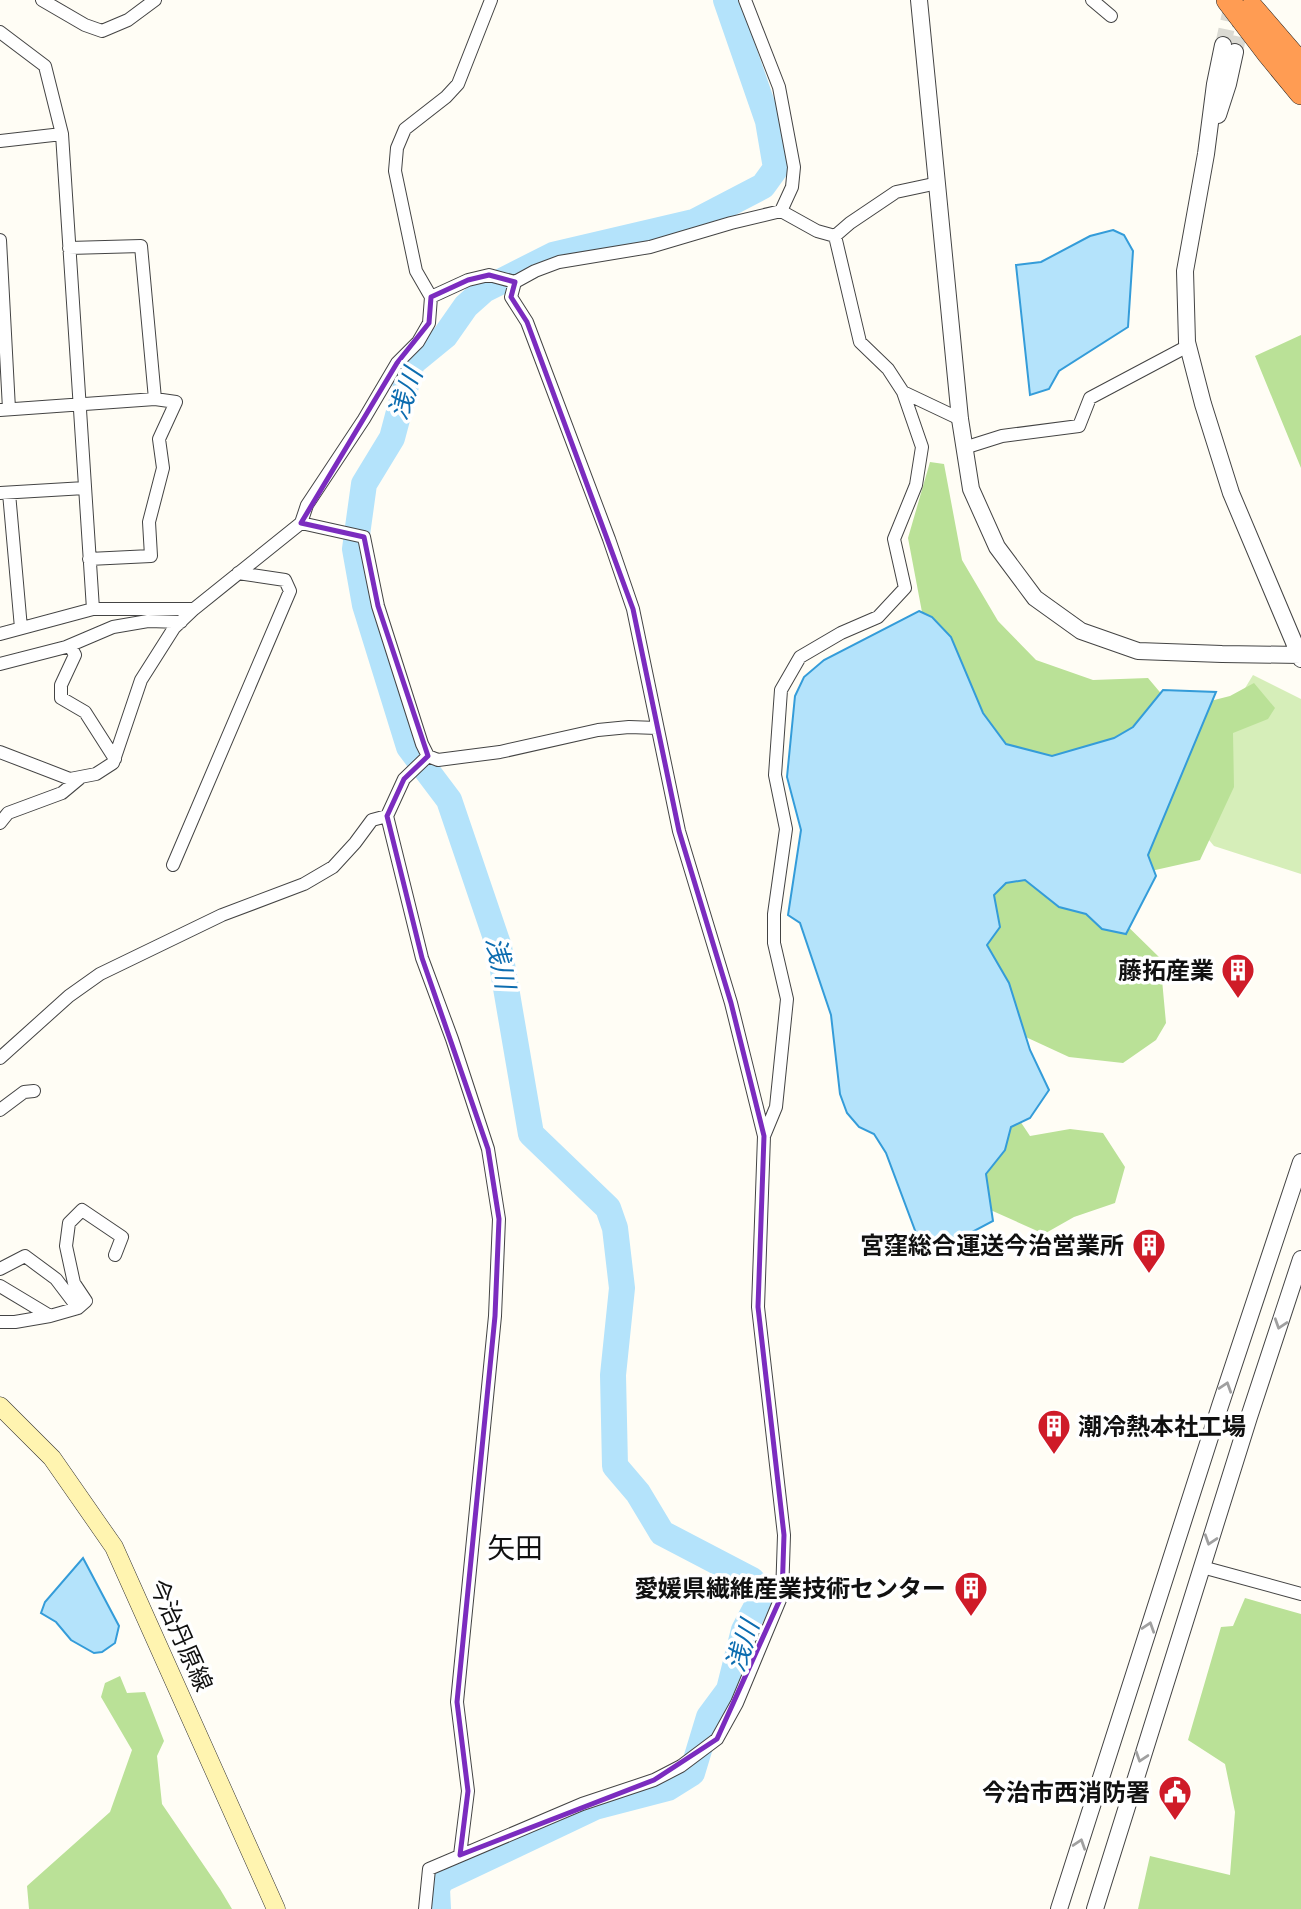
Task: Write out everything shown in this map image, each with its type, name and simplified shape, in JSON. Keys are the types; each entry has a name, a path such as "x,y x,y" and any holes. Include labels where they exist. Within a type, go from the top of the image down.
{"highway":[{"path":"1228,0 1301,93"},
{"path":"1245,0 1301,65"}],"main road":[{"name":"今治丹原線","path":"0,1406 52,1458 114,1547 276,1909"}],"street":[{"path":"42,0 85,25 102,31 128,20 155,0"},
{"path":"0,752 70,779 96,775 113,763 141,680 174,628 301,523 307,505 364,419 397,363 418,342 429,323 431,297 416,271 395,171 397,148 405,129 446,97 457,84 491,0"},
{"path":"745,0 779,87 794,167 792,187 780,211"},
{"path":"919,0 964,448 971,489 997,547 1035,598 1081,631 1138,651 1301,656 1231,493 1188,346 1185,271 1206,154 1215,84 1229,48"},
{"path":"1092,0 1111,16"},
{"path":"0,32 45,66 62,134 93,608"},
{"path":"0,141 62,134"},
{"path":"835,236 897,192 938,183"},
{"path":"431,297 468,280 489,275 515,282 534,271 559,262 650,247 780,211 817,231 835,236"},
{"path":"764,1136 776,1107 787,999 774,943 774,914 786,829 775,775 781,690 800,657 841,633 878,617 905,587 894,538 916,485 922,447 903,392 888,369 860,342 835,236"},
{"path":"0,240 5,410 155,399 176,402 159,439 163,468 149,522 151,556 89,559"},
{"path":"69,248 141,246 155,399"},
{"path":"425,1909 429,1869 582,1804 654,1780 681,1766 717,1740 737,1703 782,1595 784,1535 758,1307 764,1136 732,1003 679,831 633,609 527,323 512,297 515,282"},
{"path":"964,448 1002,436 1079,426 1090,398 1188,346"},
{"path":"903,392 960,419"},
{"path":"21,628 5,493 85,488"},
{"path":"301,523 364,537 378,607 428,756 438,761 500,752 598,730 657,728"},
{"path":"173,864 290,591 285,580 238,573"},
{"path":"0,634 93,608 194,609"},
{"path":"0,664 69,646 113,627 148,621 181,622"},
{"path":"69,646 75,655 61,685 61,698 85,712 115,759"},
{"path":"428,756 404,779 387,816 422,958 488,1149 499,1219 495,1316 457,1702 468,1791 460,1855"},
{"path":"0,823 8,813 62,793 81,777"},
{"path":"0,1058 68,996 100,974 222,915 304,884 333,867 372,820 387,816"},
{"path":"0,1110 24,1092 34,1091"},
{"path":"1059,1909 1301,1161"},
{"path":"0,1322 50,1316 78,1308 86,1301 74,1283 66,1246 69,1223 82,1210 122,1237 115,1255"},
{"path":"0,1269 24,1256 56,1279 78,1308"},
{"path":"1095,1909 1301,1259"},
{"path":"0,1286 50,1316"},
{"path":"1202,1567 1301,1594"}],"highlighted area":[{"path":"489,275 515,282 511,297 527,322 633,609 679,831 731,1003 764,1136 758,1307 784,1535 782,1595 717,1739 654,1780 460,1855 468,1791 457,1702 495,1316 499,1219 488,1149 422,958 387,816 404,779 428,756 378,606 364,537 301,523 397,363 429,323 431,297 468,280"}],"green space":[{"path":"1301,335 1301,468 1255,356"},
{"path":"930,462 944,464 962,560 998,621 1036,660 1093,680 1148,678 1175,710 1230,696 1254,683 1275,708 1268,719 1233,733 1234,787 1200,860 1124,877 1110,909 1160,958 1166,1023 1156,1040 1123,1063 1069,1057 1006,1028 1010,1106 1030,1136 1070,1129 1103,1133 1125,1167 1115,1203 1074,1217 1044,1234 968,1200 985,763 932,665 908,538"},
{"path":"1253,675 1301,699 1301,874 1214,846 1194,822 1233,708"},
{"path":"1245,1598 1301,1614 1301,1909 1138,1909 1150,1856 1230,1875 1235,1812 1225,1764 1188,1740 1221,1627 1233,1626"},
{"path":"120,1676 127,1693 145,1692 164,1741 157,1756 162,1804 232,1909 29,1909 27,1886 110,1812 132,1750 101,1697 105,1683"}],"water":[{"path":"1113,230 1124,235 1133,251 1128,327 1059,371 1049,389 1030,395 1016,265 1041,262 1090,236"},
{"path":"919,611 932,617 951,637 983,713 1006,744 1052,756 1114,738 1133,727 1163,690 1216,692 1148,855 1156,876 1126,934 1102,929 1086,914 1059,907 1025,880 1006,883 994,895 1000,927 987,945 1009,983 1030,1050 1049,1090 1030,1118 1011,1127 1005,1150 986,1174 993,1221 925,1257 886,1153 874,1134 859,1127 847,1113 840,1094 831,1015 800,923 788,915 801,830 787,777 795,696 804,677 824,660"},
{"path":"83,1558 119,1626 115,1643 102,1652 94,1653 71,1640 56,1622 41,1613 45,1602"}],"waterway":[{"name":"浅川","path":"438,1909 437,1889 441,1880 595,1807 668,1788 692,1773 709,1717 729,1690 744,1630 762,1596 752,1580 662,1533 638,1493 615,1466 613,1375 622,1288 615,1228 608,1208 531,1134 499,947 449,800 409,747 365,605 355,549 364,484 392,438 412,363 445,336 466,306 484,290 553,255 694,222 763,186 776,168 768,121 726,0"}],"tunnel":[{"path":"1223,45 1233,0"},
{"path":"1235,52 1243,13"}],"place":[{"name":"藤拓産業","path":"1238,1000"},
{"name":"宮窪総合運送今治営業所","path":"1149,1275"},
{"name":"潮冷熱本社工場","path":"1054,1456"},
{"name":"愛媛県繊維産業技術センター","path":"971,1618"},
{"name":"今治市西消防署","path":"1175,1822"}],"district":[{"name":"矢田","path":"515,1548"}]}
